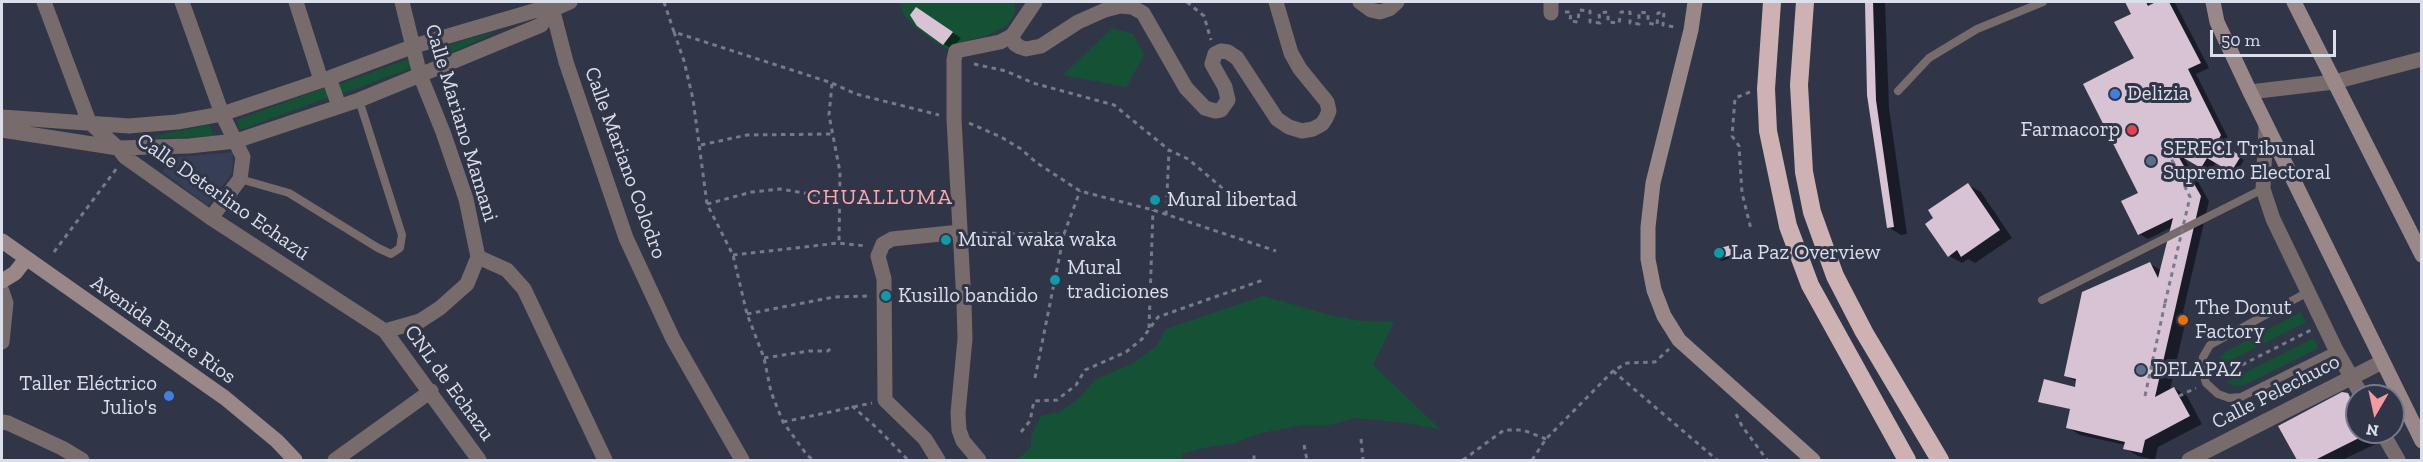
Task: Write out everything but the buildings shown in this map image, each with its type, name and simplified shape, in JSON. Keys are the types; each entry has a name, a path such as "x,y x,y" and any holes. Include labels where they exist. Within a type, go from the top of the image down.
{"highway":[{"path":"1772,2 1766,89 1768,131 1788,226 1810,285 1907,460"},
{"path":"1805,2 1799,85 1804,172 1812,212 1835,276 1864,332 1940,460"}],"street":[{"name":"Calle Deterlino Echazú","path":"44,2 89,123 122,152 212,218 385,331"},
{"path":"182,2 222,114 243,157 240,179 212,218"},
{"path":"296,2 325,79 339,106"},
{"name":"Calle Mariano Mamani","path":"402,2 420,75 466,199 478,257"},
{"path":"2,117 129,126 177,122 222,114 414,46 570,2"},
{"path":"979,460 963,441 959,430 958,413 964,339 954,119 954,60 956,51 1000,42 1012,36 1035,2"},
{"path":"1012,36 1015,44 1032,49 1051,40 1078,22 1105,10 1132,4 1143,13 1167,56 1197,101 1210,111 1226,105 1228,95 1212,64 1215,54 1221,51 1233,54 1277,119 1289,127 1302,130 1313,129 1322,124 1329,111 1328,102 1300,69 1291,52 1275,2"},
{"path":"1360,2 1371,10 1380,12 1389,9 1397,2"},
{"path":"1695,2 1691,30 1653,183 1648,227 1648,259 1654,290 1664,316 1678,340 1813,460"},
{"path":"2212,2 2217,22 2266,127 2421,441"},
{"path":"2294,2 2421,255"},
{"path":"2,130 122,152 236,141 359,99 541,25 551,6"},
{"name":"Calle Mariano Colodro","path":"551,6 566,62 626,238 673,339 742,460"},
{"path":"2250,92 2334,82 2421,59"},
{"path":"2266,127 2263,189 2273,219 2336,350 2356,384"},
{"path":"938,460 925,439 885,400 884,279 878,256 880,248 892,239 960,232"},
{"name":"Avenida Entre Rios","path":"2,241 225,398 277,441 295,460"},
{"path":"385,331 420,321 440,308 467,284 478,257 507,270 525,289 605,460"},
{"path":"2,281 15,273 26,259"},
{"path":"2,291 6,303 2,342"},
{"name":"CNL de Echazu","path":"385,331 431,391 479,460"},
{"name":"Calle Pelechuco","path":"2189,460 2382,362"},
{"path":"335,460 431,391"},
{"path":"2,423 8,423 82,460"},
{"path":"2389,444 2398,460"}],"lane":[{"path":"1898,91 1929,58 1977,29 2043,2"},
{"path":"240,179 289,193 391,254 400,248 402,235 359,99"},
{"path":"2042,300 2263,189"},
{"path":"2308,292 2210,345 2203,357 2202,370 2206,383 2218,394 2229,398 2241,397 2336,350"}],"path":[{"path":"663,2 684,61 700,145 707,204 734,255 747,314 764,358 771,392 783,422 813,460"},
{"path":"1187,2 1204,16 1215,54"},
{"path":"1551,7 1556,20 1558,11 1571,12 1570,21 1578,22 1579,10 1590,11 1590,22 1600,23 1599,13 1608,12 1608,22 1619,23 1621,12 1630,12 1630,23 1639,24 1639,12 1648,13 1648,23 1657,25 1658,13 1664,12 1663,25 1691,30"},
{"path":"674,32 832,83 856,94 978,126 1021,148 1037,163 1080,191 1153,210 1276,251"},
{"path":"954,60 1006,71 1043,86 1097,98 1114,105 1169,150 1188,159 1221,186 1231,198 1247,208"},
{"path":"832,83 829,115 840,172 839,243"},
{"path":"1742,93 1735,98 1732,136 1740,146 1742,193 1751,229"},
{"path":"700,145 747,135 832,134"},
{"path":"2145,396 2190,197 2163,144"},
{"path":"1166,215 1169,150"},
{"path":"54,252 122,152"},
{"path":"707,204 752,192 780,189 840,199"},
{"path":"1035,378 1064,234 1080,191"},
{"path":"1149,330 1153,210"},
{"path":"960,232 1064,234"},
{"path":"734,255 839,243 880,248"},
{"path":"1021,432 1030,421 1034,401 1057,400 1076,385 1085,370 1126,352 1142,339 1158,317 1263,280"},
{"path":"747,314 834,297 884,295"},
{"path":"2179,396 2324,324"},
{"path":"1539,460 1533,459 1545,439 1613,371 1627,363 1655,362 1678,340"},
{"path":"764,358 809,351 828,351 832,347"},
{"path":"1613,371 1717,460"},
{"path":"1737,392 1735,411 1742,426 1767,460"},
{"path":"783,422 885,400"},
{"path":"852,406 908,460"},
{"path":"1463,460 1504,430 1522,430 1545,439"},
{"path":"1361,439 1363,460"},
{"path":"1304,445 1307,460"},
{"path":"1254,452 1254,460"}],"shaded area":[{"path":"233,152 232,173 208,206 163,172 167,158"}],"green space":[{"path":"899,2 1015,2 1015,8 1013,18 1004,27 988,35 961,42 951,51 914,26 904,15"},
{"path":"1112,28 1133,34 1144,55 1126,87 1063,75"},
{"path":"497,31 439,59 435,49"},
{"path":"411,58 414,67 341,94 337,85"},
{"path":"327,87 329,97 240,130 237,120"},
{"path":"209,125 214,136 139,139"},
{"path":"1263,296 1360,321 1394,322 1373,365 1441,430 1409,423 1354,418 1330,425 1304,425 1261,433 1235,443 1184,453 1180,460 1017,460 1031,447 1031,436 1041,416 1060,412 1079,398 1096,379 1132,364 1157,345 1166,329"},
{"path":"2301,312 2306,322 2221,365 2221,357 2225,352"},
{"path":"2314,338 2318,348 2244,385 2234,386 2226,382"}],"place":[{"name":"Delizia","path":"2115,94"},
{"name":"Farmacorp","path":"2132,130"},
{"name":"SERECI Tribunal Supremo Electoral","path":"2151,161"},
{"name":"Mural libertad","path":"1155,200"},
{"name":"Mural waka waka","path":"946,240"},
{"name":"La Paz Overview","path":"1719,253"},
{"name":"Mural tradiciones","path":"1055,280"},
{"name":"Kusillo bandido","path":"886,296"},
{"name":"The Donut Factory","path":"2183,320"},
{"name":"DELAPAZ","path":"2141,370"},
{"name":"Taller Eléctrico Julio's","path":"169,396"}],"district":[{"name":"CHUALLUMA","path":"880,198"}]}
